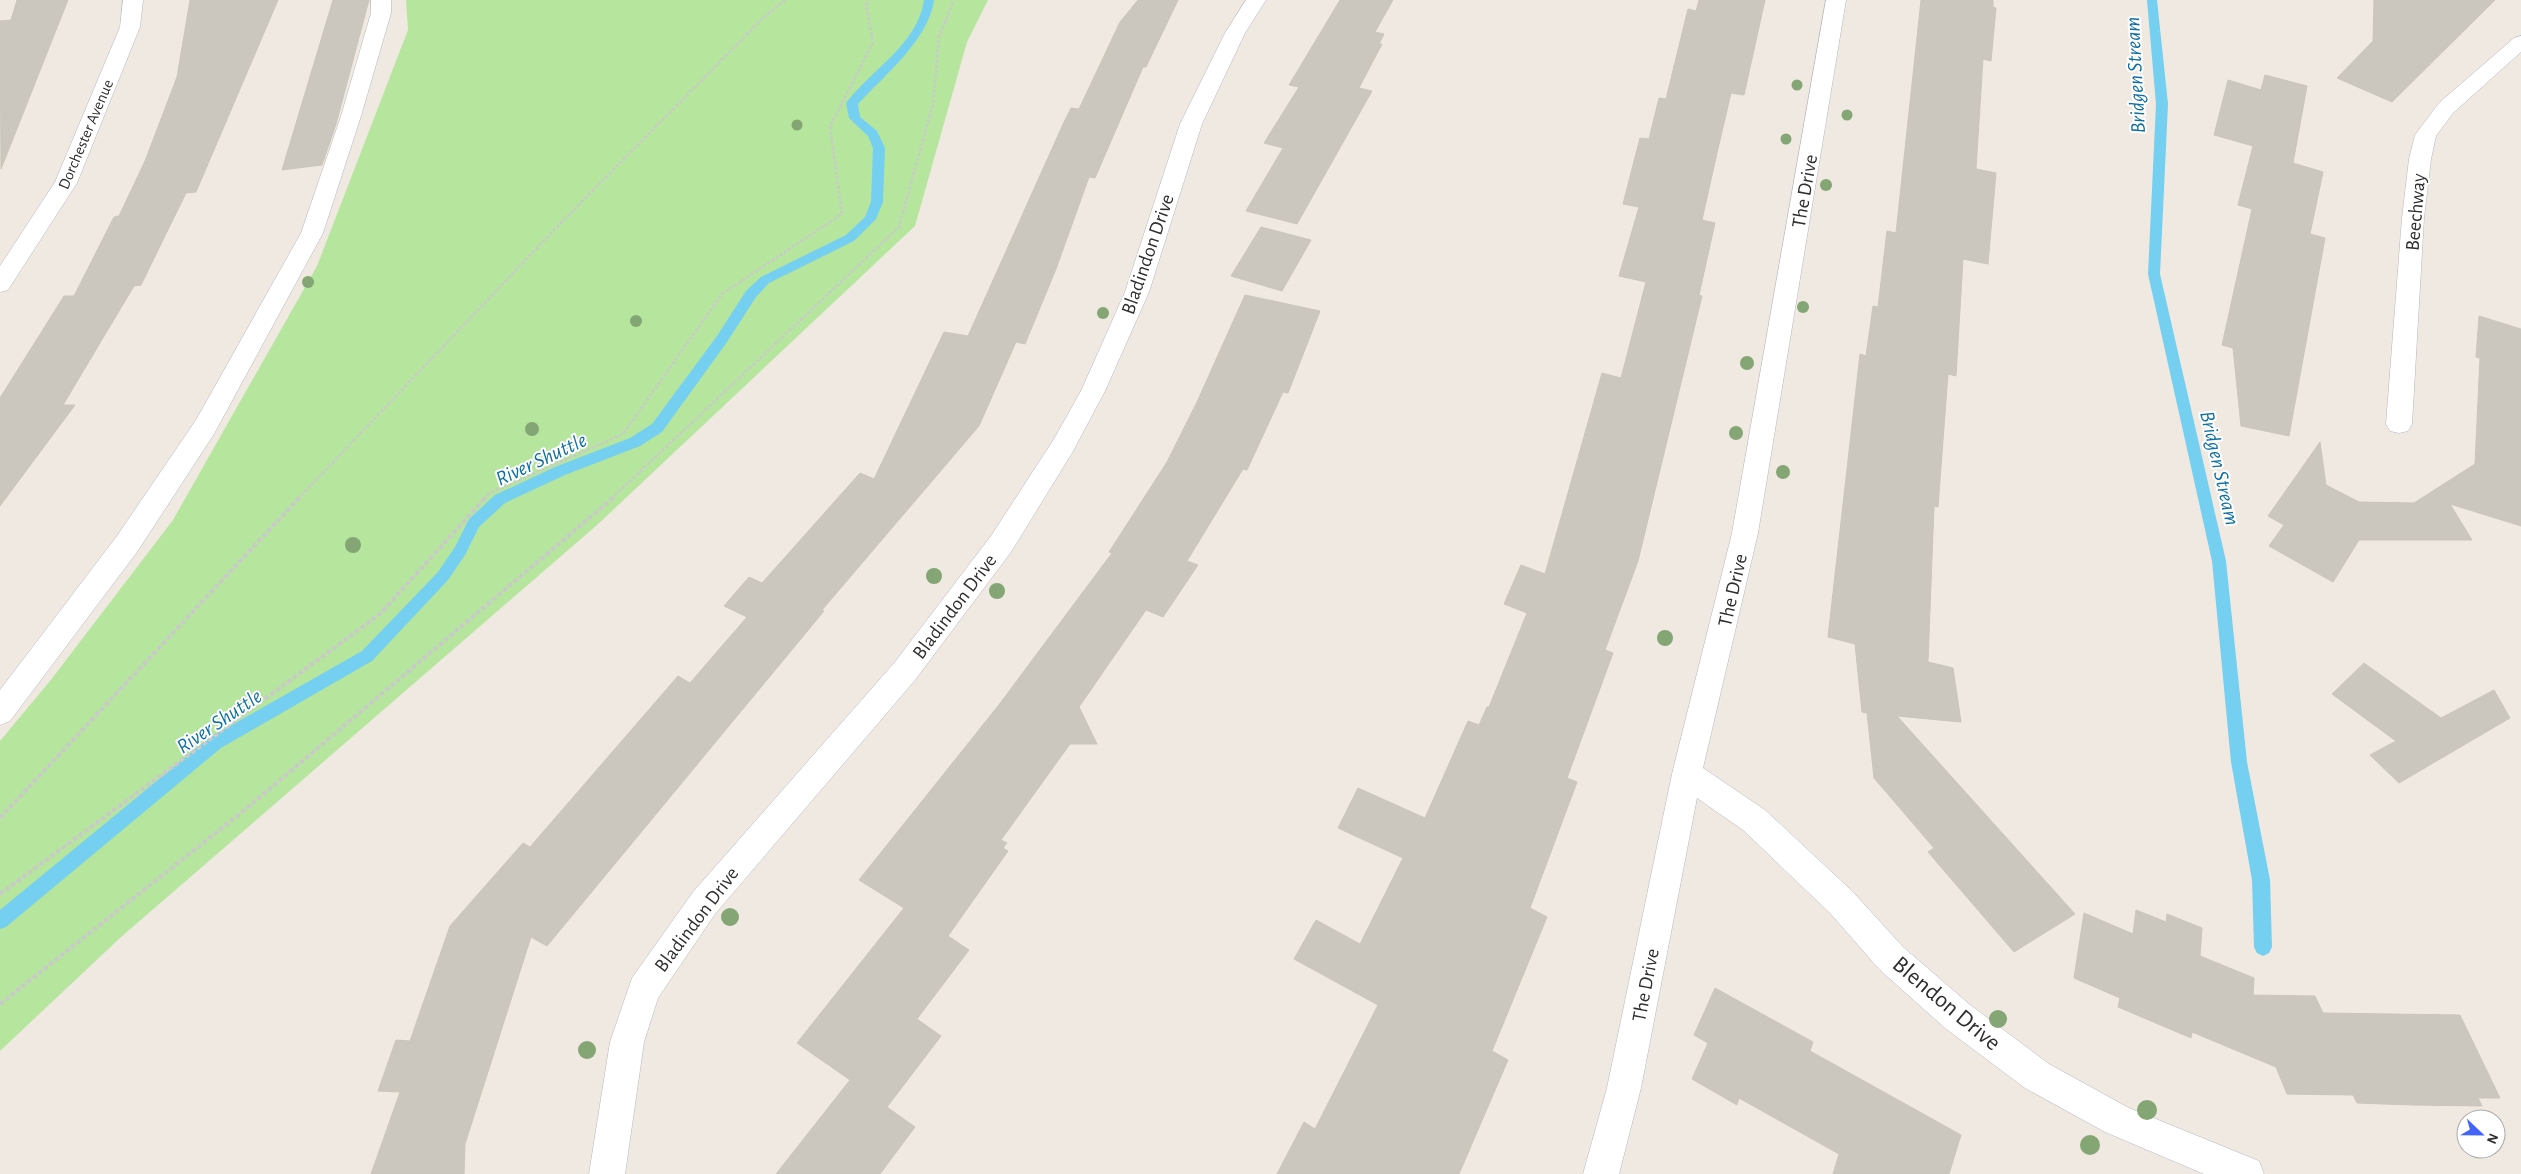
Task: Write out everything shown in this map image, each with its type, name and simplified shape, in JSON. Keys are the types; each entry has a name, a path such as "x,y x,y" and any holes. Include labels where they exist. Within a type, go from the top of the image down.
{"street":[{"name":"Dorchester Avenue","path":"0,284 66,182 130,27 133,0"},
{"path":"0,712 128,544 205,428 312,233 351,116 381,14 381,0"},
{"name":"Bladindon Drive","path":"607,1174 627,1042 644,990 704,903 905,671 1001,544 1063,446 1093,391 1137,292 1191,124 1235,33 1256,0"},
{"name":"The Drive","path":"1601,1174 1624,1088 1687,774 1745,533 1836,0"},
{"name":"Beechway","path":"2399,424 2413,218 2420,159 2426,135 2446,108 2521,42"},
{"name":"Blendon Drive","path":"1687,774 1754,820 1841,902 1891,958 1957,1016 2037,1076 2117,1120 2246,1174"}],"path":[{"path":"0,818 34,785 303,493 548,236 763,18 785,0"},
{"path":"0,894 380,614 488,494 623,434 722,294 842,214 830,127 873,42 866,5 868,0"},
{"path":"0,1004 247,808 636,478 812,307 899,227 933,104 940,37 954,0"}],"green space":[{"path":"406,0 988,0 967,42 915,226 597,525 121,937 0,1051 0,741 50,681 173,520 317,266 408,30"}],"building":[{"path":"17,0 68,0 1,169 0,21 11,20"},
{"path":"190,0 278,0 196,192 186,193 141,285 134,286 63,405 75,405 0,506 0,398 64,296 74,296 114,217 119,216 145,161 177,77"},
{"path":"333,0 369,0 336,124 322,165 282,170"},
{"path":"1138,0 1178,0 1146,67 1143,67 1095,178 1089,177 1056,269 1025,344 1016,342 979,426 822,610 824,611 547,946 531,937 465,1144 464,1174 371,1174 400,1092 378,1091 396,1040 410,1041 450,926 523,843 530,847 678,676 690,683 747,617 724,606 749,577 762,583 860,473 874,479 944,332 968,336 1071,108 1079,109 1120,22"},
{"path":"1340,0 1393,0 1375,32 1384,34 1379,44 1382,44 1359,88 1372,91 1297,224 1246,211 1283,148 1264,143 1299,87 1289,85"},
{"path":"1699,0 1765,0 1744,95 1731,93 1717,153 1702,220 1715,223 1699,295 1702,296 1638,561 1605,650 1613,653 1567,778 1577,782 1530,908 1547,917 1492,1051 1508,1060 1459,1174 1277,1174 1304,1122 1315,1129 1378,1005 1294,959 1316,920 1360,944 1403,858 1338,828 1358,788 1425,818 1468,721 1479,725 1487,707 1489,707 1527,613 1504,604 1521,565 1545,574 1602,373 1621,378 1646,282 1619,276 1639,207 1623,204 1640,138 1649,139 1659,98 1666,99 1688,9 1696,11"},
{"path":"1921,0 1993,0 1993,7 1996,8 1991,61 1983,59 1976,169 1996,173 1988,264 1963,259 1956,376 1948,374 1938,507 1934,506 1928,662 1953,668 1961,722 1897,716 2075,914 2014,952 1928,852 1934,848 1874,778 1867,713 1862,712 1855,644 1828,637 1860,354 1866,356 1873,306 1878,307 1887,231 1896,233"},
{"path":"2374,0 2495,0 2392,102 2337,78 2373,41"},
{"path":"2265,75 2307,86 2293,163 2323,172 2310,234 2325,238 2289,436 2241,426 2233,348 2222,345 2252,209 2238,205 2253,146 2214,135 2228,80 2261,90"},
{"path":"1261,227 1311,240 1282,291 1231,276"},
{"path":"1245,295 1320,311 1288,393 1283,392 1247,470 1243,469 1187,561 1198,565 1163,617 1146,610 1079,707 1097,744 1070,744 1001,840 1007,843 1003,848 1008,851 948,936 969,950 917,1019 941,1036 887,1107 915,1127 880,1174 776,1174 850,1080 797,1043 904,908 859,880 998,706 1112,553 1109,552 1167,462 1197,402"},
{"path":"2479,316 2521,329 2521,526 2450,504 2472,540 2359,540 2333,582 2269,546 2284,525 2268,516 2320,442 2326,485 2359,502 2414,503 2475,464 2480,358 2476,357"},
{"path":"2364,663 2441,718 2494,690 2510,718 2399,783 2370,755 2396,741 2332,694"},
{"path":"2136,910 2166,922 2167,914 2202,928 2200,956 2254,978 2253,995 2315,996 2323,1013 2460,1015 2500,1098 2478,1098 2482,1106 2413,1105 2357,1103 2353,1095 2287,1094 2276,1067 2192,1032 2191,1038 2118,1007 2120,998 2074,978 2084,913 2133,934"},
{"path":"1715,988 1813,1042 1810,1051 1961,1135 1949,1174 1833,1174 1839,1154 1739,1098 1737,1105 1692,1079 1708,1043 1694,1035"}],"waterway":[{"name":"River Shuttle","path":"0,921 215,743 367,656 443,576 460,551 474,523 500,499 560,471 635,442 657,428 722,339 751,294 765,280 850,238 870,219 877,202 879,148 873,134 855,118 852,103 911,39 928,11 929,0"},
{"name":"Bridgen Stream","path":"2152,0 2162,104 2154,274 2219,561 2239,762 2261,880 2263,947"}]}
